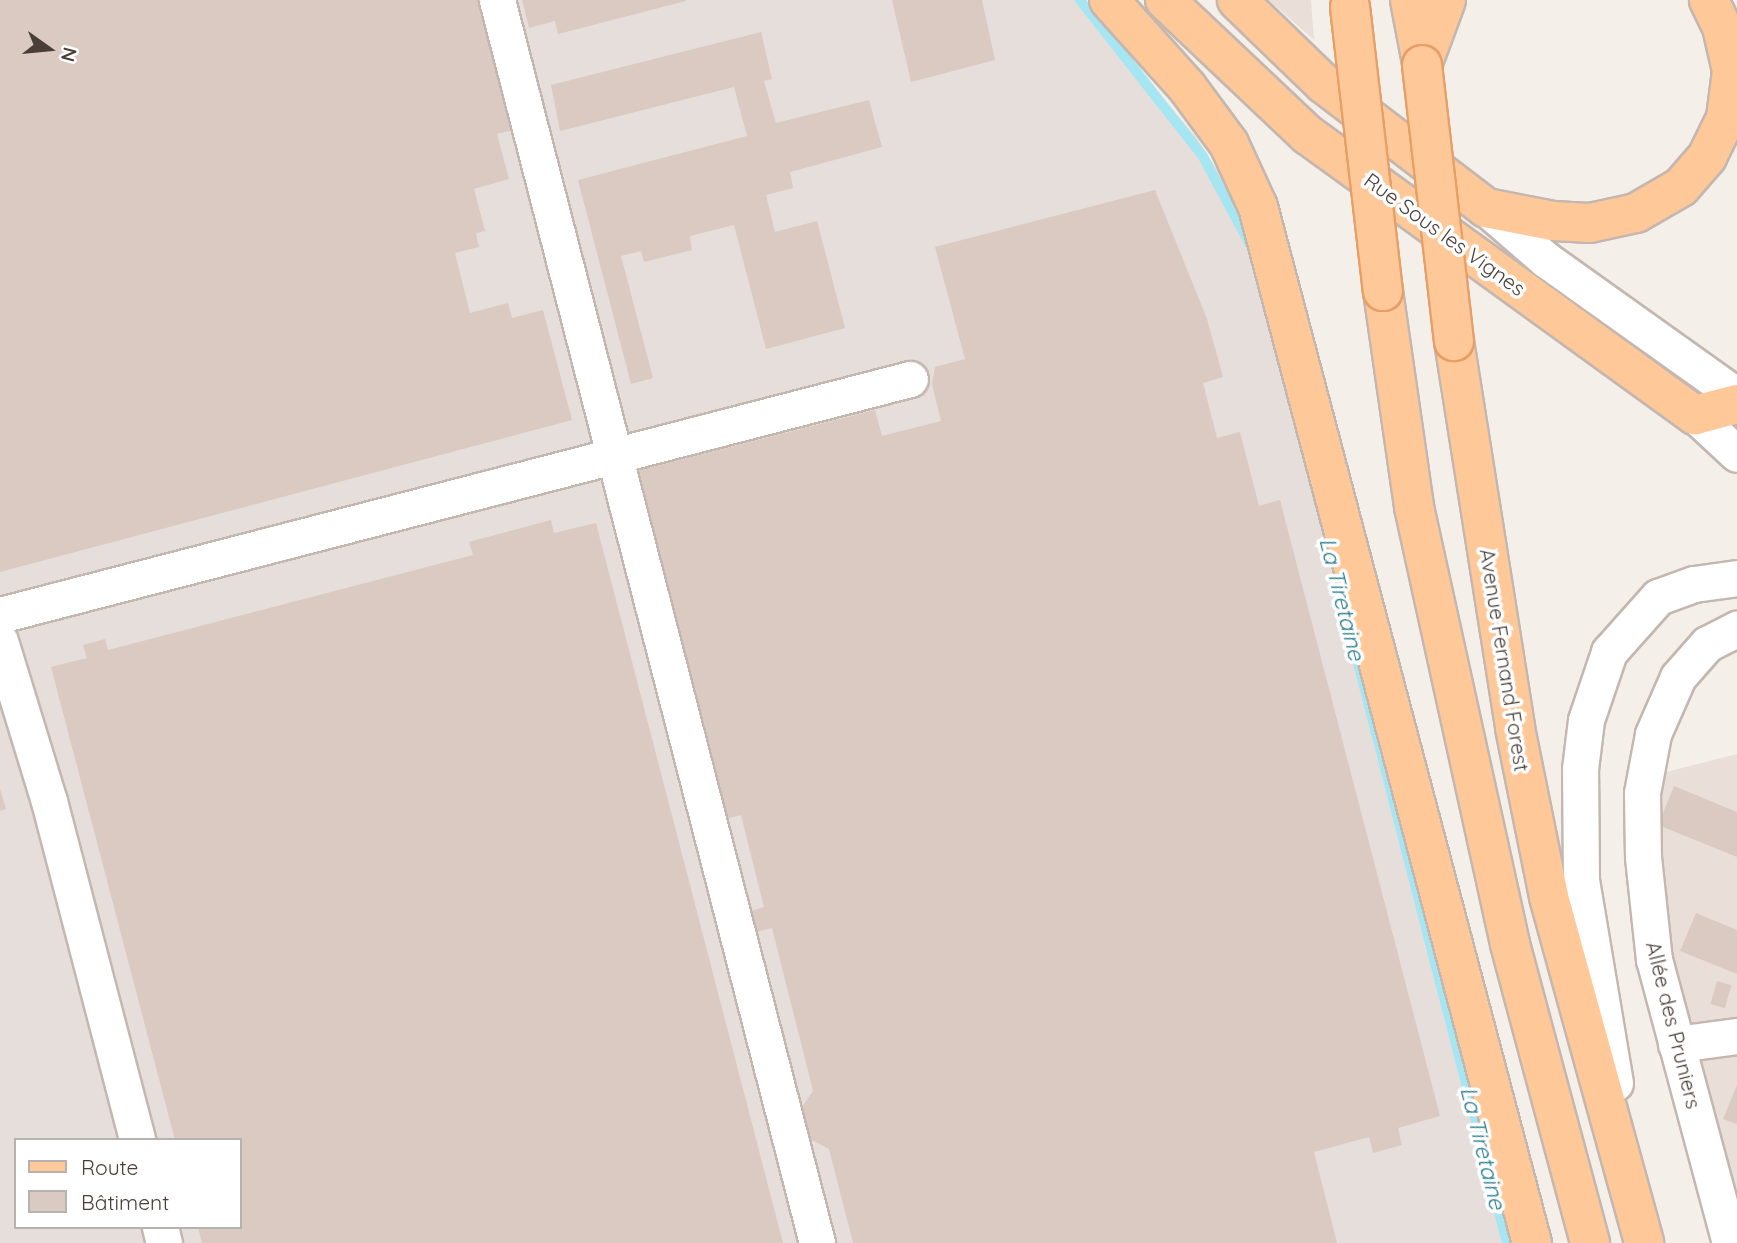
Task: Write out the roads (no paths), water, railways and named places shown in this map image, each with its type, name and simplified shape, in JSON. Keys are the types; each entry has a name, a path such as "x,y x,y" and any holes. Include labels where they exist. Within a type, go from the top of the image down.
{"main road":[{"path":"1109,0 1187,87 1229,144 1258,207 1532,1243"},
{"name":"Rue Sous les Vignes","path":"1165,0 1308,135 1695,415"},
{"name":"Rue Sous les Vignes","path":"1237,0 1324,84 1486,208"},
{"name":"Avenue Fernand Forest","path":"1410,0 1422,65 1454,341 1515,728 1549,898 1644,1243"},
{"path":"1422,65 1446,0"},
{"path":"1486,208 1553,221 1590,223 1636,213 1681,187 1707,157 1726,118 1732,71 1722,27 1709,0"},
{"path":"1350,4 1383,291 1415,507 1510,944 1590,1243"},
{"path":"1695,415 1737,404"}],"street":[{"path":"497,0 817,1243"},
{"name":"Rue Sous les Vignes","path":"1486,208 1545,259 1737,396"},
{"path":"0,615 910,379"},
{"name":"Rue Sous les Vignes","path":"1695,415 1737,454"},
{"path":"1634,1204 1581,879 1580,769 1586,720 1609,652 1658,597 1694,584 1737,578"},
{"name":"Allée des Pruniers","path":"1730,1243 1654,960 1643,857 1642,793 1653,734 1678,677 1707,644 1737,629"},
{"path":"0,640 50,801 136,1138"},
{"path":"1676,1044 1737,1036"}],"waterway":[{"name":"La Tiretaine","path":"1080,0 1202,155 1251,246"},
{"name":"La Tiretaine","path":"1354,647 1507,1243"}]}
